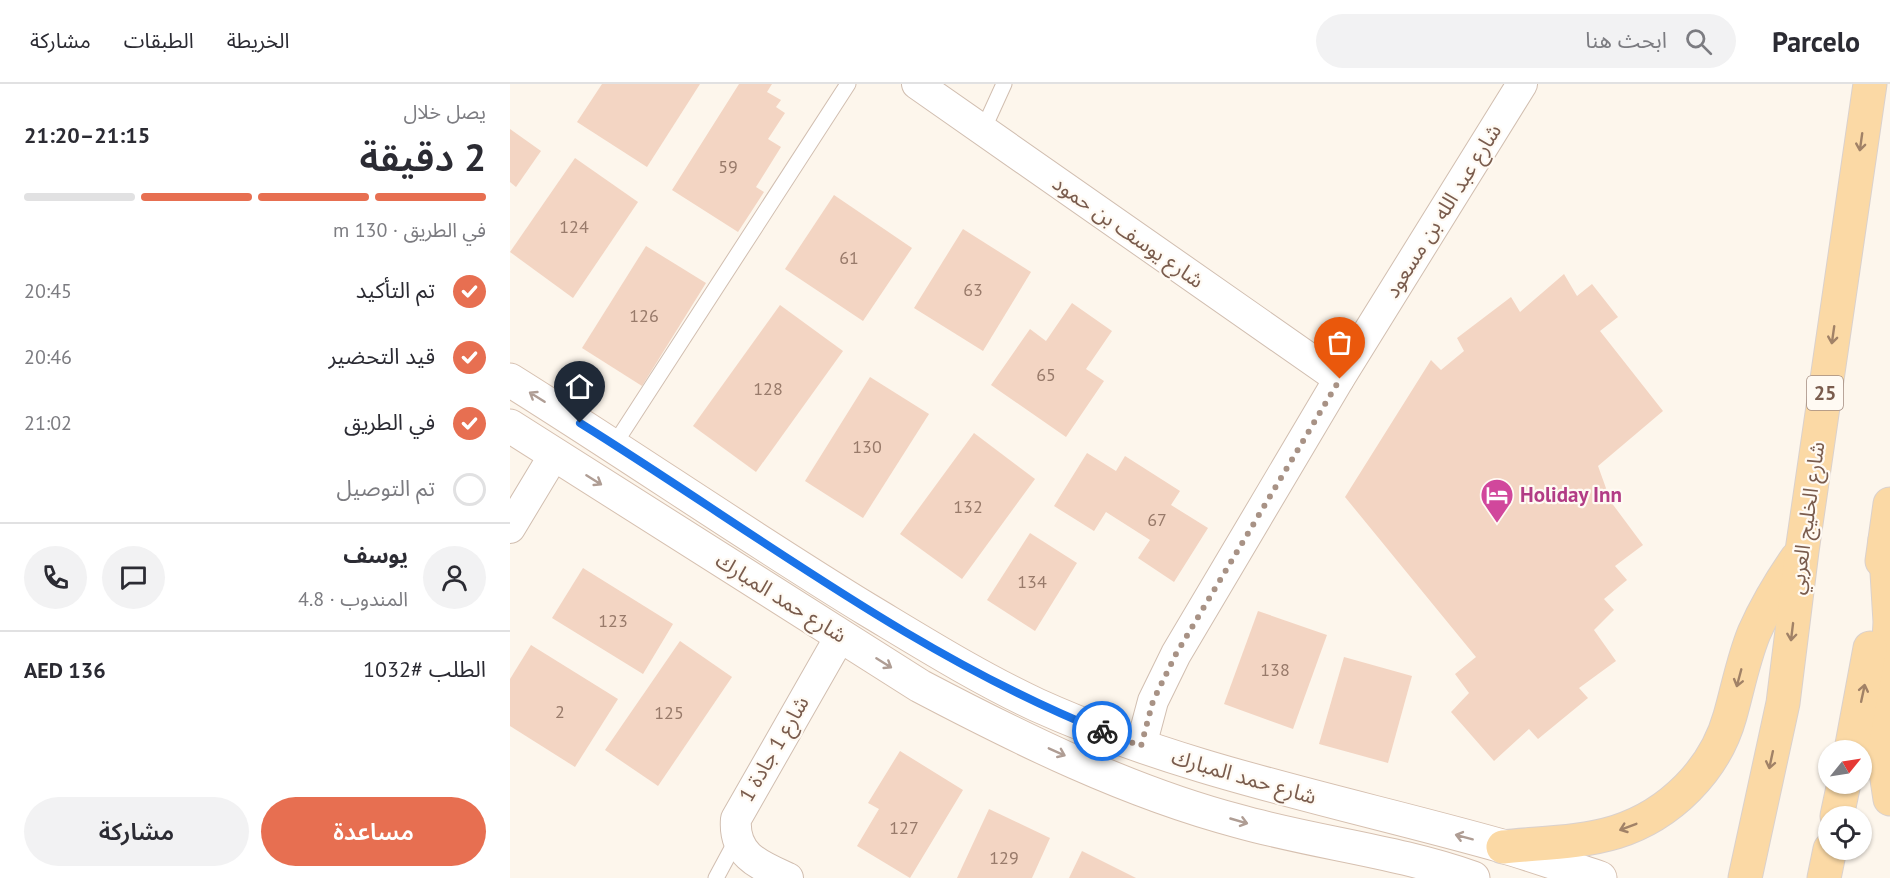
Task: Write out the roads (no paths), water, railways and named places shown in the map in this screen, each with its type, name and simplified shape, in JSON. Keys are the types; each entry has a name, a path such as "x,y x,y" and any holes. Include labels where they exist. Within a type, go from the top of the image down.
{"main road":[{"name":"شارع الخليج العربي","path":"1745,878 1783,703 1802,551 1870,84"},
{"name":"شارع حمد المبارك","path":"510,380 614,445 785,560 945,657 1037,705 1141,746 1318,799 1503,847 1600,878"},
{"name":"شارع حمد المبارك","path":"510,426 920,686 979,717 1133,786 1236,821 1324,843 1389,854 1473,878"},
{"path":"1853,740 1866,681 1890,504"},
{"path":"1885,540 1890,622 1883,753 1890,799"},
{"path":"1503,847 1594,837 1617,831 1658,812 1678,797 1710,761 1721,740 1754,633 1778,586 1802,551"},
{"path":"1824,878 1828,860"}],"street":[{"name":"شارع يوسف بن حمود","path":"917,84 1340,379"},
{"name":"شارع عبد الله بن مسعود","path":"1141,746 1153,701 1176,654 1340,379 1522,84"},
{"path":"510,528 554,455"},
{"name":"شارع 1 جادة 1","path":"737,839 736,819 739,808 841,635"},
{"path":"737,839 748,857 788,878"}],"lane":[{"path":"614,445 848,84"},
{"path":"983,130 1004,84"},
{"path":"716,878 737,839"}],"place":[{"name":"Holiday Inn","path":"1497,524"}]}
